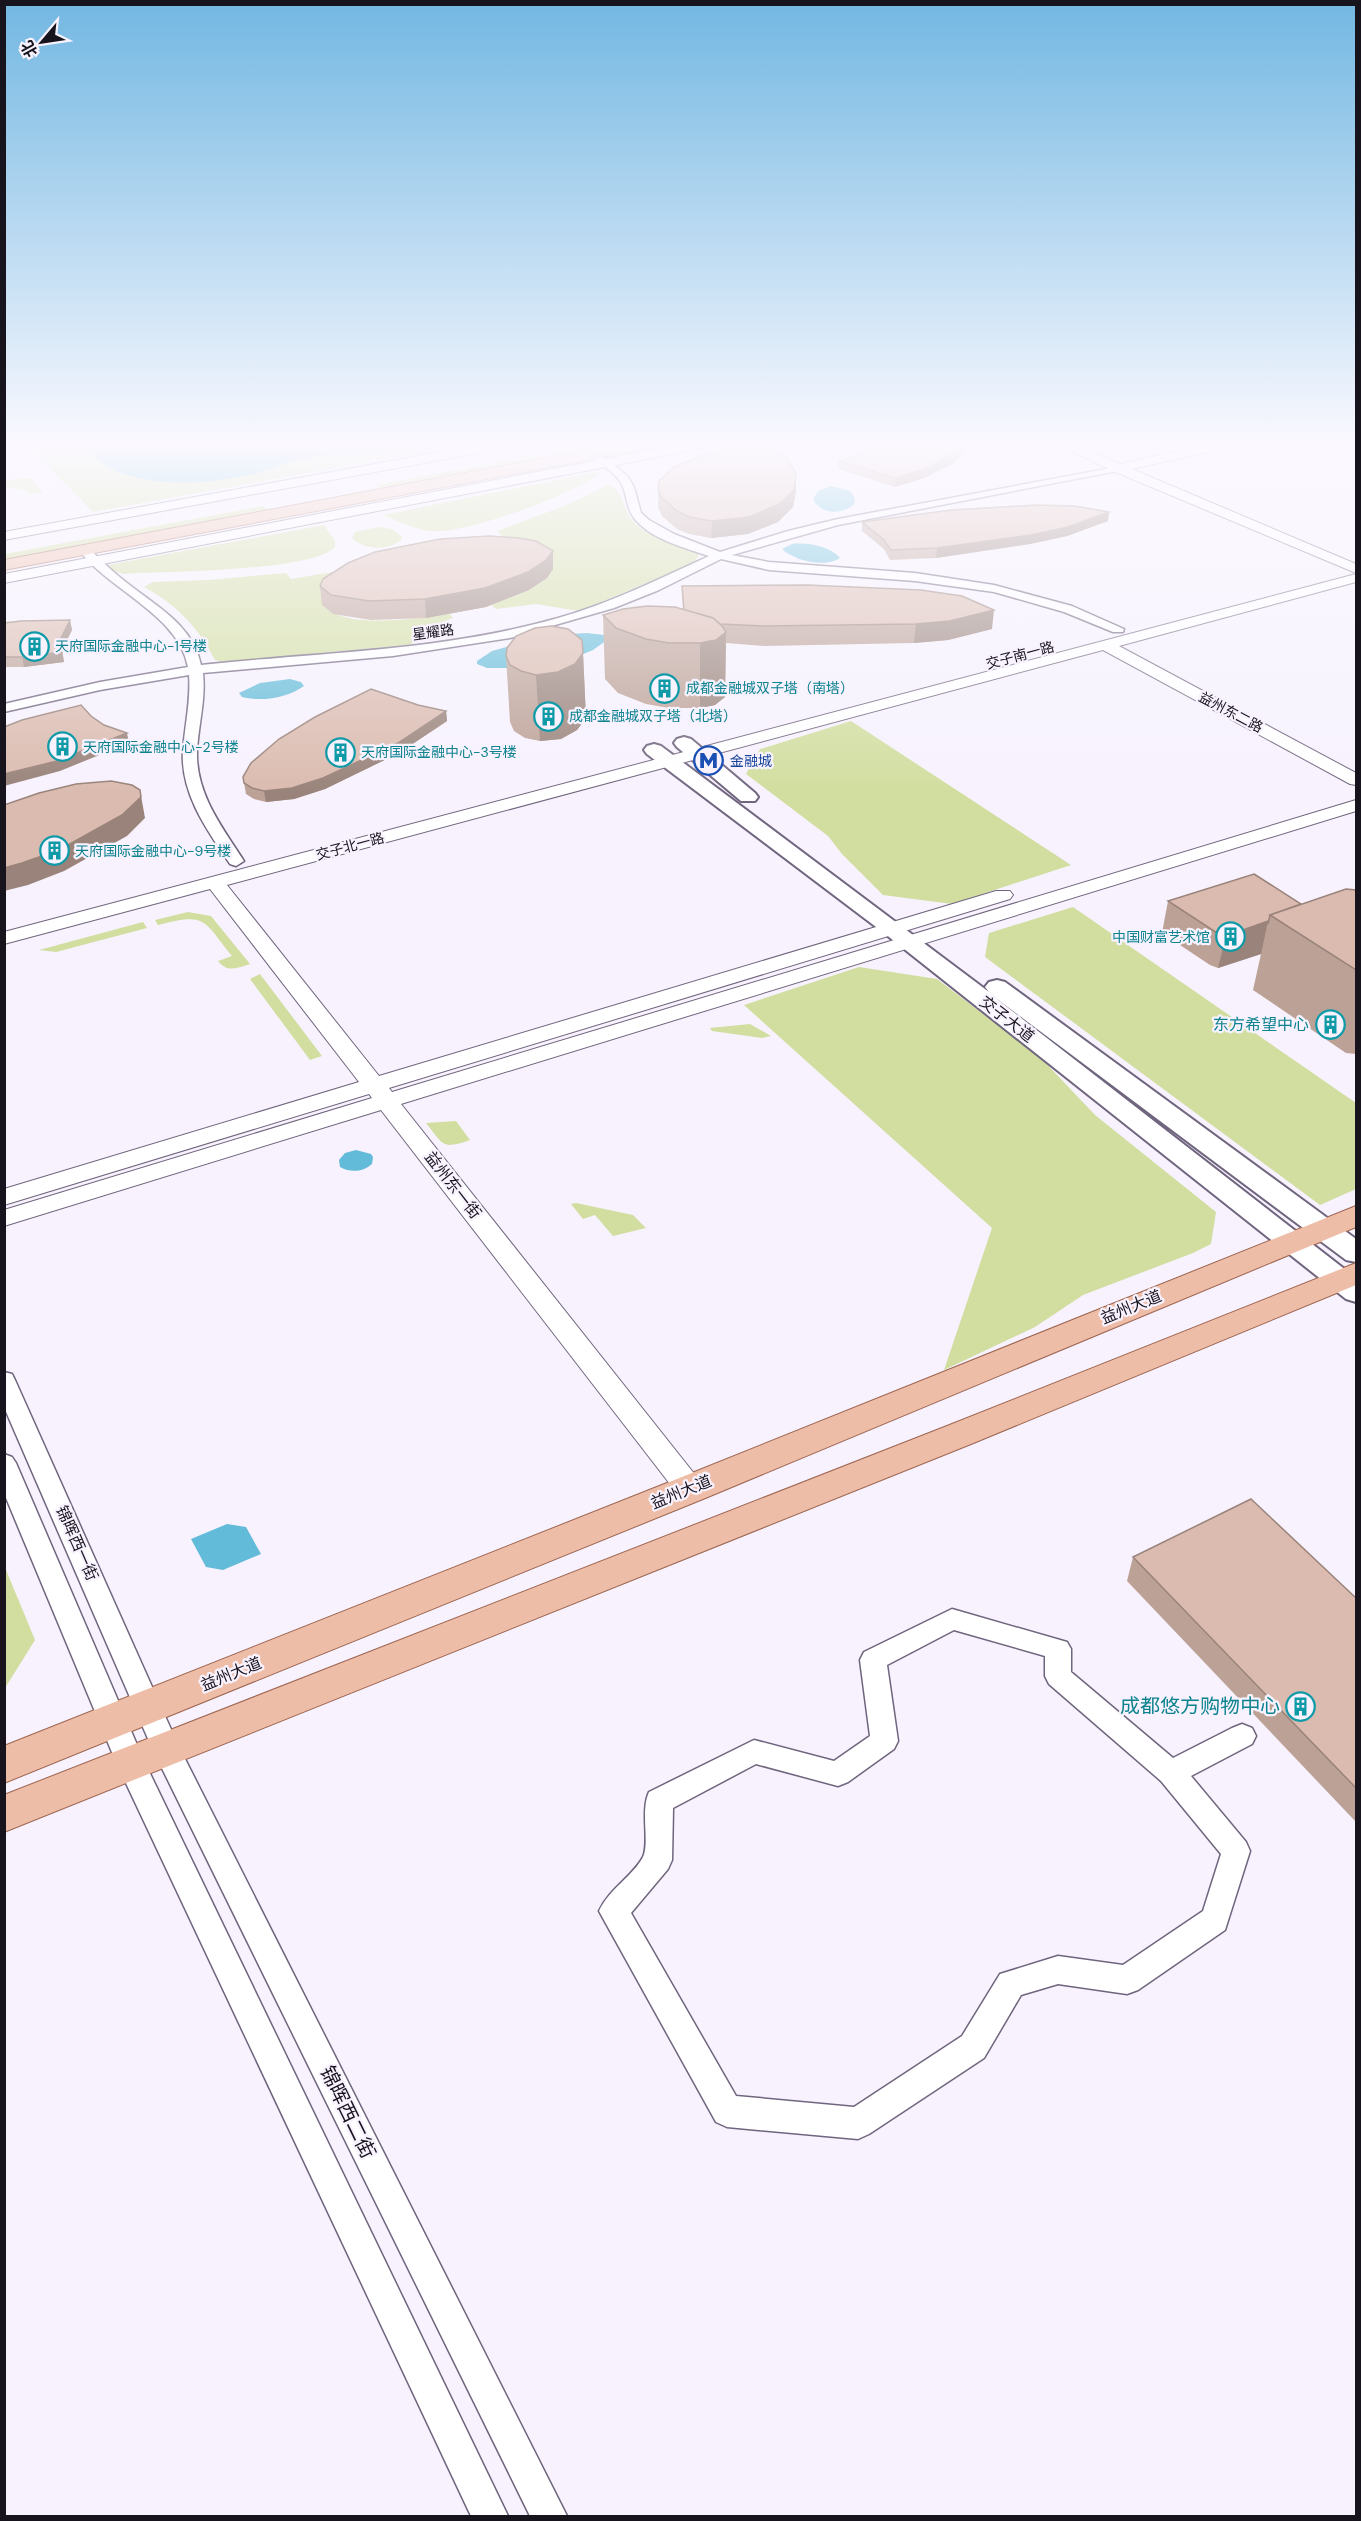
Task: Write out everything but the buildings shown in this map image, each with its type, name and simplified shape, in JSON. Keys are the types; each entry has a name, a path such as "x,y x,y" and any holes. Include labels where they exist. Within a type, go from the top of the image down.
{"main road":[{"path":"4,566 67,559"},
{"name":"交子大道","path":"676,752 911,933 1324,1228 1353,1274"},
{"name":"交子大道","path":"911,933 1324,1228 1353,1274"},
{"name":"益州大道","path":"4,1765 690,1489 1324,1228"},
{"path":"4,1814 130,1762 959,1435 1353,1274"}],"street":[{"path":"4,579 80,559"},
{"path":"93,559 113,579 166,618 188,645 197,670 197,706 191,732 190,769 200,803 236,861"},
{"name":"星耀路","path":"4,708 86,687 197,670 422,650 512,634 640,594 713,559"},
{"path":"735,559 773,568 914,576 1008,590 1055,602 1118,629"},
{"path":"1329,559 1355,570"},
{"name":"交子南一路","path":"676,752 1118,629 1355,570"},
{"name":"交子南一路","path":"676,752 1105,645 1355,570"},
{"name":"益州东二路","path":"1105,645 1356,780"},
{"name":"交子北一路","path":"4,921 676,752"},
{"name":"交子北一路","path":"4,938 215,882 676,752"},
{"path":"911,933 1356,788"},
{"path":"4,1197 382,1093 911,933 1356,805"},
{"name":"益州东一街","path":"215,882 690,1489"},
{"path":"4,1218 382,1093"},
{"name":"锦晖西一街","path":"4,1380 149,1707"},
{"path":"4,1463 130,1762 490,2517"},
{"path":"952,1619 1058,1649 1058,1676 1171,1773 1236,1851 1215,1920 1127,1980 1058,1970 1011,1984 973,2047 858,2123 727,2111 614,1911 658,1860 659,1801 754,1752 838,1774 884,1742 873,1660 952,1619"},
{"name":"锦晖西二街","path":"149,1707 166,1748 549,2517"},
{"path":"1171,1773 1242,1736"}],"green space":[{"path":"142,559 307,559 235,569 123,574 114,571 108,565"},
{"path":"497,559 696,559 693,564 579,611 536,604 496,609 491,605 529,590 547,578"},
{"path":"379,564 323,602 324,606 348,618 365,620 403,620 450,614 453,618 419,630 412,637 413,643 408,645 223,662 215,660 186,618 167,601 144,587 153,582 286,573 291,579"},
{"path":"851,721 1071,865 952,904 883,895 842,854 828,836 746,774 760,749"},
{"path":"1073,907 1356,1103 1356,1189 1320,1205 985,957 989,933"},
{"path":"188,912 211,916 250,964 233,968 221,965 218,961 232,956 209,927 202,922 186,919 158,925 155,920"},
{"path":"143,922 147,928 56,952 39,950"},
{"path":"859,967 937,979 1040,1057 1095,1115 1216,1212 1211,1244 1083,1295 1035,1327 944,1370 992,1228 744,1005"},
{"path":"260,974 322,1056 310,1060 250,979"},
{"path":"750,1024 771,1036 762,1038 712,1031 710,1028"},
{"path":"456,1121 470,1140 453,1145 440,1141 426,1123"},
{"path":"576,1203 633,1215 646,1228 613,1236 595,1215 583,1219 571,1204"},
{"path":"4,1565 35,1640 5,1688 4,1688"}],"water":[{"path":"798,559 838,559 818,563"},
{"path":"569,634 604,635 607,640 581,655"},
{"path":"517,644 515,668 487,668 477,664 477,661 492,651"},
{"path":"290,679 301,682 304,686 282,696 266,699 242,697 239,693 260,683"},
{"path":"356,1150 371,1154 372,1164 357,1171 340,1167 339,1160 345,1153"},
{"path":"227,1524 246,1527 261,1554 223,1570 206,1567 191,1539"}],"place":[{"name":"天府国际金融中心-1号楼","path":"34,646"},
{"name":"成都金融城双子塔（南塔）","path":"665,688"},
{"name":"成都金融城双子塔（北塔）","path":"548,716"},
{"name":"天府国际金融中心-2号楼","path":"62,747"},
{"name":"天府国际金融中心-3号楼","path":"340,752"},
{"name":"金融城","path":"709,761"},
{"name":"天府国际金融中心-9号楼","path":"54,851"},
{"name":"中国财富艺术馆","path":"1231,937"},
{"name":"东方希望中心","path":"1330,1024"},
{"name":"成都悠方购物中心","path":"1301,1706"}]}
